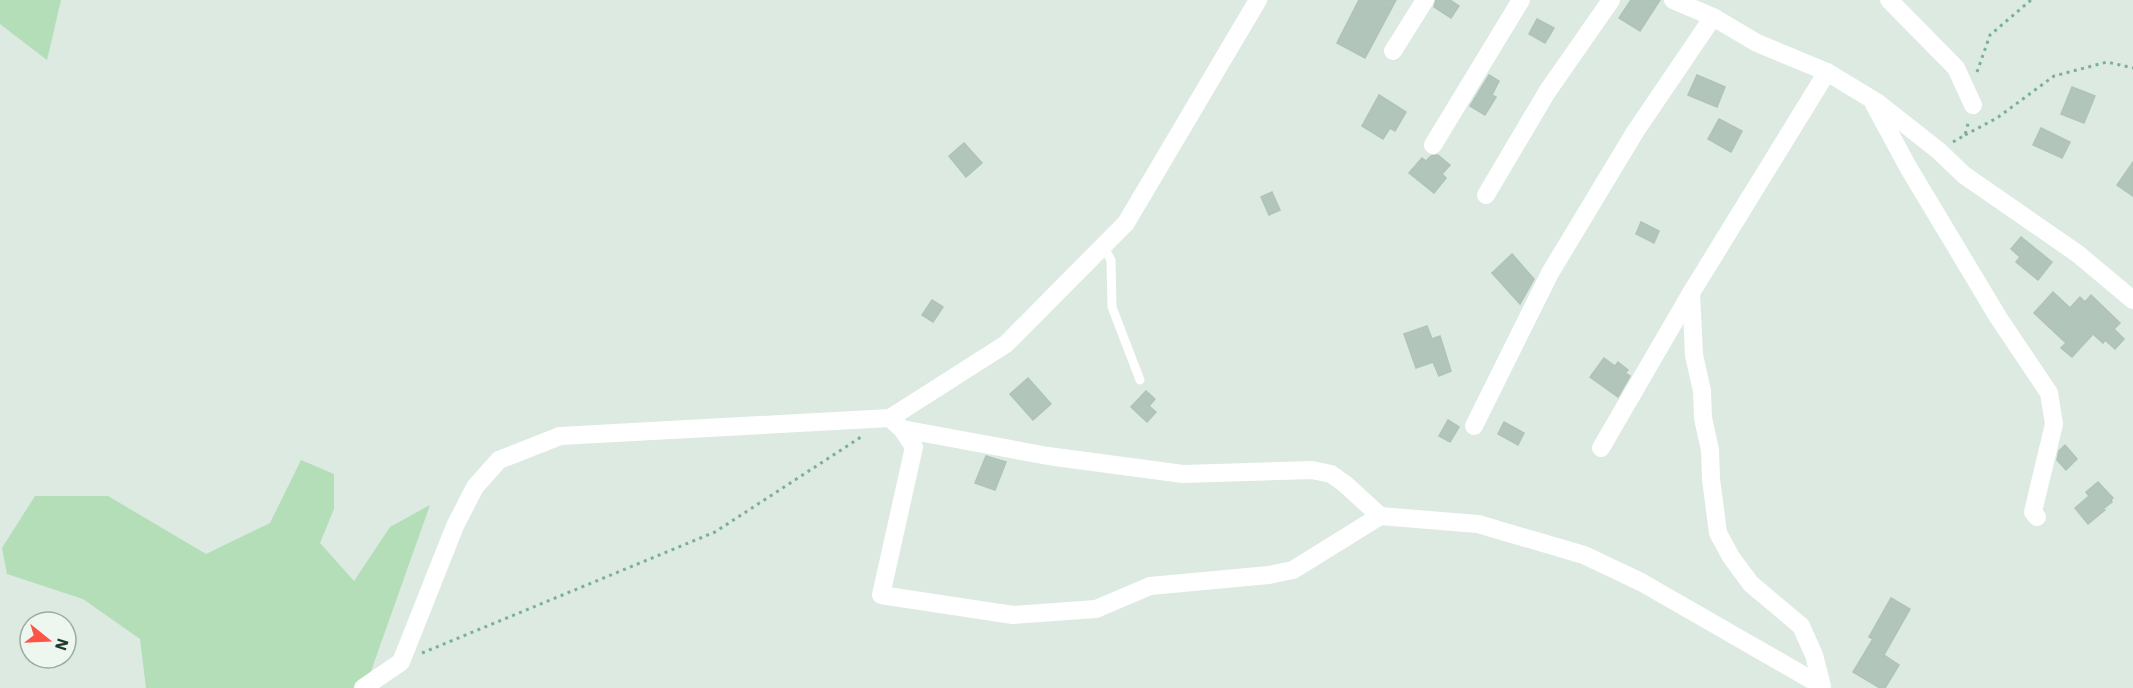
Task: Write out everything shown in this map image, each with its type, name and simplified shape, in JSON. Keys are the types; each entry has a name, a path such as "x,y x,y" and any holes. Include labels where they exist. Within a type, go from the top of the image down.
{"street":[{"path":"896,423 1006,344 1126,223 1258,0"},
{"path":"1393,51 1425,0"},
{"path":"1433,145 1521,0"},
{"path":"1486,195 1547,92 1611,0"},
{"path":"1673,0 1713,17 1757,43 1827,72 1872,100 1939,151 1964,175 2078,254 2133,300"},
{"path":"1889,0 1956,68 1973,105"},
{"path":"1474,426 1550,273 1635,132 1713,17"},
{"path":"1601,448 1691,292 1827,72"},
{"path":"1872,100 1908,166 1998,316 2049,393 2054,424 2033,512 2037,517"},
{"path":"363,688 401,662 455,526 475,487 499,460 560,436 896,423 1048,456 1183,474 1312,470 1331,474 1380,516 1478,524 1584,555 1641,582 1822,686 1814,655 1801,626 1751,584 1731,557 1718,533 1710,450 1703,418 1702,390 1694,355 1691,292"},
{"path":"896,423 914,447 881,595 1013,615 1096,609 1150,586 1269,575 1293,570 1380,516"}],"lane":[{"path":"1103,246 1111,260 1112,307 1140,380"}],"path":[{"path":"1976,77 1977,68 1990,35 2031,0"},
{"path":"1939,151 1997,118 2054,76 2107,62 2133,68"},
{"path":"1965,135 1973,105"},
{"path":"401,662 715,532 861,436"}],"green space":[{"path":"0,0 61,0 47,60 0,24"},
{"path":"301,460 334,474 334,509 320,543 354,581 390,527 430,505 365,688 146,688 140,639 83,599 7,574 2,548 35,496 108,496 206,554 270,523"}],"building":[{"path":"1359,0 1396,0 1365,58 1337,43"},
{"path":"1436,0 1450,0 1459,6 1451,18 1434,7"},
{"path":"1631,0 1660,0 1640,31 1619,18"},
{"path":"1537,19 1554,28 1545,43 1529,34"},
{"path":"1489,75 1499,81 1492,95 1496,97 1485,115 1470,106"},
{"path":"1697,75 1725,87 1717,107 1688,95"},
{"path":"2072,87 2095,96 2084,123 2061,114"},
{"path":"1379,95 1406,112 1395,131 1390,128 1383,139 1362,126"},
{"path":"1719,119 1742,131 1731,152 1708,139"},
{"path":"2041,128 2070,142 2062,158 2033,145"},
{"path":"964,143 982,163 966,177 949,156"},
{"path":"1438,155 1450,165 1442,174 1446,178 1434,193 1409,173 1422,158 1426,161 1431,156"},
{"path":"2133,162 2133,196 2117,185"},
{"path":"1272,192 1280,210 1269,215 1261,197"},
{"path":"1641,222 1659,231 1654,243 1636,234"},
{"path":"2021,237 2052,262 2038,280 2016,262 2020,257 2011,249"},
{"path":"1512,254 1534,279 1520,304 1492,273"},
{"path":"2053,292 2070,308 2080,297 2085,302 2091,295 2120,323 2114,329 2124,339 2115,349 2105,340 2103,343 2093,334 2072,357 2061,348 2066,343 2034,313"},
{"path":"932,300 943,307 933,322 922,315"},
{"path":"1427,326 1432,339 1440,336 1451,371 1439,376 1433,362 1416,368 1404,334"},
{"path":"1604,358 1615,366 1618,362 1628,370 1625,373 1630,376 1618,397 1590,377"},
{"path":"1028,378 1051,404 1033,420 1010,394"},
{"path":"1146,391 1155,399 1149,406 1156,412 1147,422 1131,407"},
{"path":"1448,420 1459,427 1450,442 1439,436"},
{"path":"1504,422 1524,433 1518,445 1498,434"},
{"path":"2065,445 2077,459 2066,470 2057,460 2059,451"},
{"path":"986,456 1006,462 995,490 975,483"},
{"path":"2098,482 2113,498 2112,502 2103,509 2105,510 2088,524 2075,508 2089,496 2086,492"},
{"path":"1891,598 1910,609 1884,655 1899,665 1885,688 1880,688 1853,672 1873,639 1869,637"}]}
